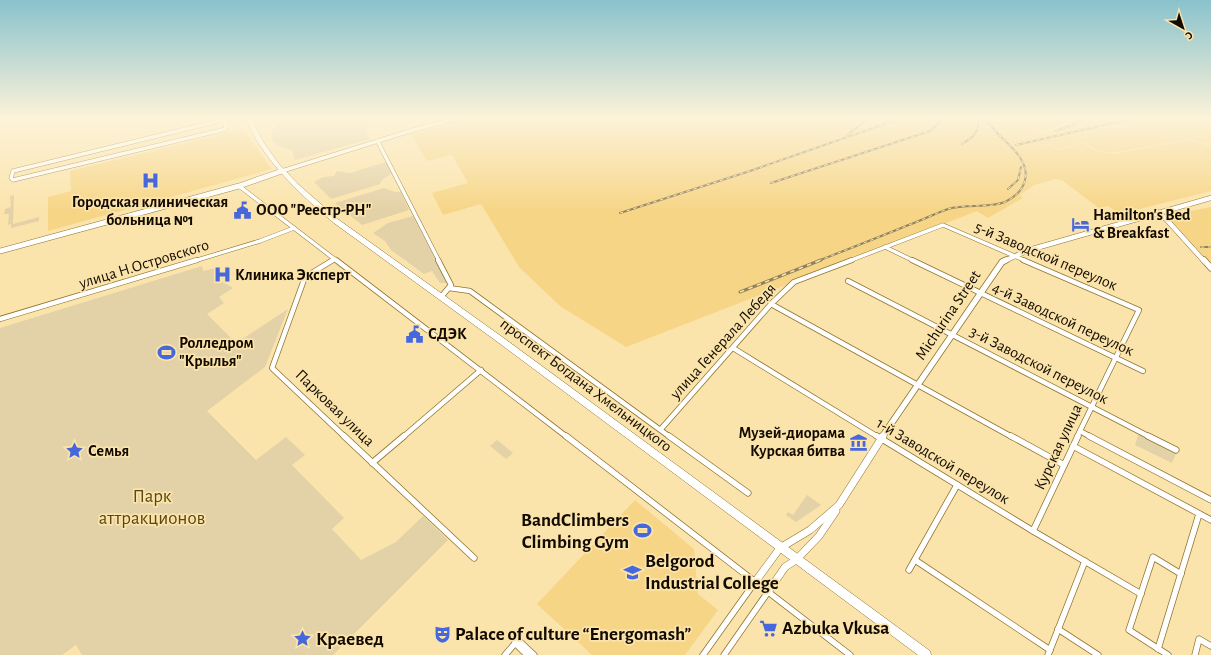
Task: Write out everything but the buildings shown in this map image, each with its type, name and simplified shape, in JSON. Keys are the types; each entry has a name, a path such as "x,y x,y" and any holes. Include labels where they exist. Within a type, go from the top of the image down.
{"main road":[{"name":"проспект Богдана Хмельницкого","path":"266,150 283,172 344,228 441,297 926,655"},
{"path":"0,251 238,186 283,172"}],"street":[{"path":"102,150 13,171 11,178 13,180 140,150"},
{"path":"283,172 302,164 352,150"},
{"path":"382,150 444,268 451,285 441,297"},
{"path":"238,186 481,370 850,655"},
{"name":"Michurina Street","path":"780,548 810,530 839,505 881,439 979,293 1002,262 1012,256 1157,212 1211,198"},
{"path":"1157,212 1166,219 1211,268"},
{"name":"5-й Заводской переулок","path":"942,225 1139,310"},
{"name":"улица Генерала Лебедя","path":"661,429 771,304 794,282 942,225"},
{"name":"улица Н.Островского","path":"0,320 260,241 294,228"},
{"name":"4-й Заводской переулок","path":"886,247 1143,371"},
{"name":"Парковая улица","path":"334,259 305,277 272,368 474,558"},
{"name":"3-й Заводской переулок","path":"848,281 1176,450"},
{"path":"449,288 470,291 748,493"},
{"path":"771,304 1064,465"},
{"name":"Курская улица","path":"1033,531 1139,310"},
{"name":"1-й Заводской переулок","path":"732,348 956,485 1141,594"},
{"path":"372,462 481,370"},
{"path":"1080,431 1211,500"},
{"path":"1073,446 1211,520"},
{"path":"909,570 956,485"},
{"path":"724,655 785,566 796,560 819,536 839,505"},
{"path":"1158,649 1199,514"},
{"path":"703,655 780,548"},
{"path":"1168,655 1129,630 1153,557 1181,574"},
{"path":"915,560 1049,653 1085,561"},
{"path":"1058,629 1098,655"},
{"path":"1195,655 1199,639 1211,646"},
{"path":"505,655 518,640 534,655"},
{"path":"516,643 527,655"}],"shaded area":[{"name":"Городская клиническая больница №1","path":"158,150 258,150 272,169 48,231 48,197 71,191 70,171"},
{"path":"420,150 1031,150 1022,152 1032,150 1093,150 1112,154 1137,150 1211,150 1211,191 1120,214 1108,206 1099,208 1063,181 1056,179 1034,185 1020,195 1023,198 988,218 977,211 626,347 560,306 519,267 481,204 443,215 432,193 468,183 452,155 427,161"},
{"path":"1095,150 1130,150 1110,153"},
{"path":"1211,207 1211,264 1167,216"},
{"name":"Belgorod Industrial College","path":"635,500 694,549 698,594 718,610 685,655 592,655 537,604"}],"green space":[{"path":"289,150 332,150 295,160 292,150"},
{"path":"386,162 392,173 382,180 380,184 331,199 314,182 323,177 334,176 337,171 350,173"},
{"path":"384,188 395,192 401,192 409,210 362,225 335,203"},
{"path":"14,195 13,224 39,217 39,221 11,228 11,224 8,225 9,214 4,214 5,209 11,207 10,196"},
{"path":"413,216 448,283 440,283 432,271 424,274 391,250 385,241 373,233 388,223"},
{"name":"Парк аттракционов","path":"202,266 203,271 216,268 216,278 233,288 219,297 224,303 207,314 236,343 288,309 265,367 207,411 256,460 286,437 305,455 292,465 344,518 332,529 361,560 396,542 423,516 448,540 333,655 82,655 76,645 62,655 0,655 0,328"},
{"path":"1139,433 1176,453 1172,463 1135,445"},
{"path":"497,440 513,453 506,459 490,446"},
{"path":"807,495 821,505 796,522 786,515 788,512 793,515"}],"railway":[{"path":"620,213 811,150"},
{"path":"771,183 873,150"},
{"path":"818,261 948,209 962,206 984,206 1005,202 1018,193 1025,180 1026,173 1022,160 1013,150"},
{"path":"1008,189 1018,180 1021,167"},
{"path":"1201,247 1211,247"},
{"path":"740,292 821,260"}],"place":[{"name":"Городская клиническая больница №1","path":"150,181"},
{"name":"ООО \"Реестр-РН\"","path":"243,210"},
{"name":"Hamilton's Bed & Breakfast","path":"1080,224"},
{"name":"Клиника Эксперт","path":"222,275"},
{"name":"СДЭК","path":"415,334"},
{"name":"Ролледром \"Крылья\"","path":"166,352"},
{"name":"Музей-диорама Курская битва","path":"858,442"},
{"name":"Семья","path":"75,451"},
{"name":"BandClimbers Climbing Gym","path":"642,531"},
{"name":"Belgorod Industrial College","path":"632,572"},
{"name":"Azbuka Vkusa","path":"769,628"},
{"name":"Palace of culture “Energomash”","path":"442,634"},
{"name":"Краевед","path":"303,639"}]}
